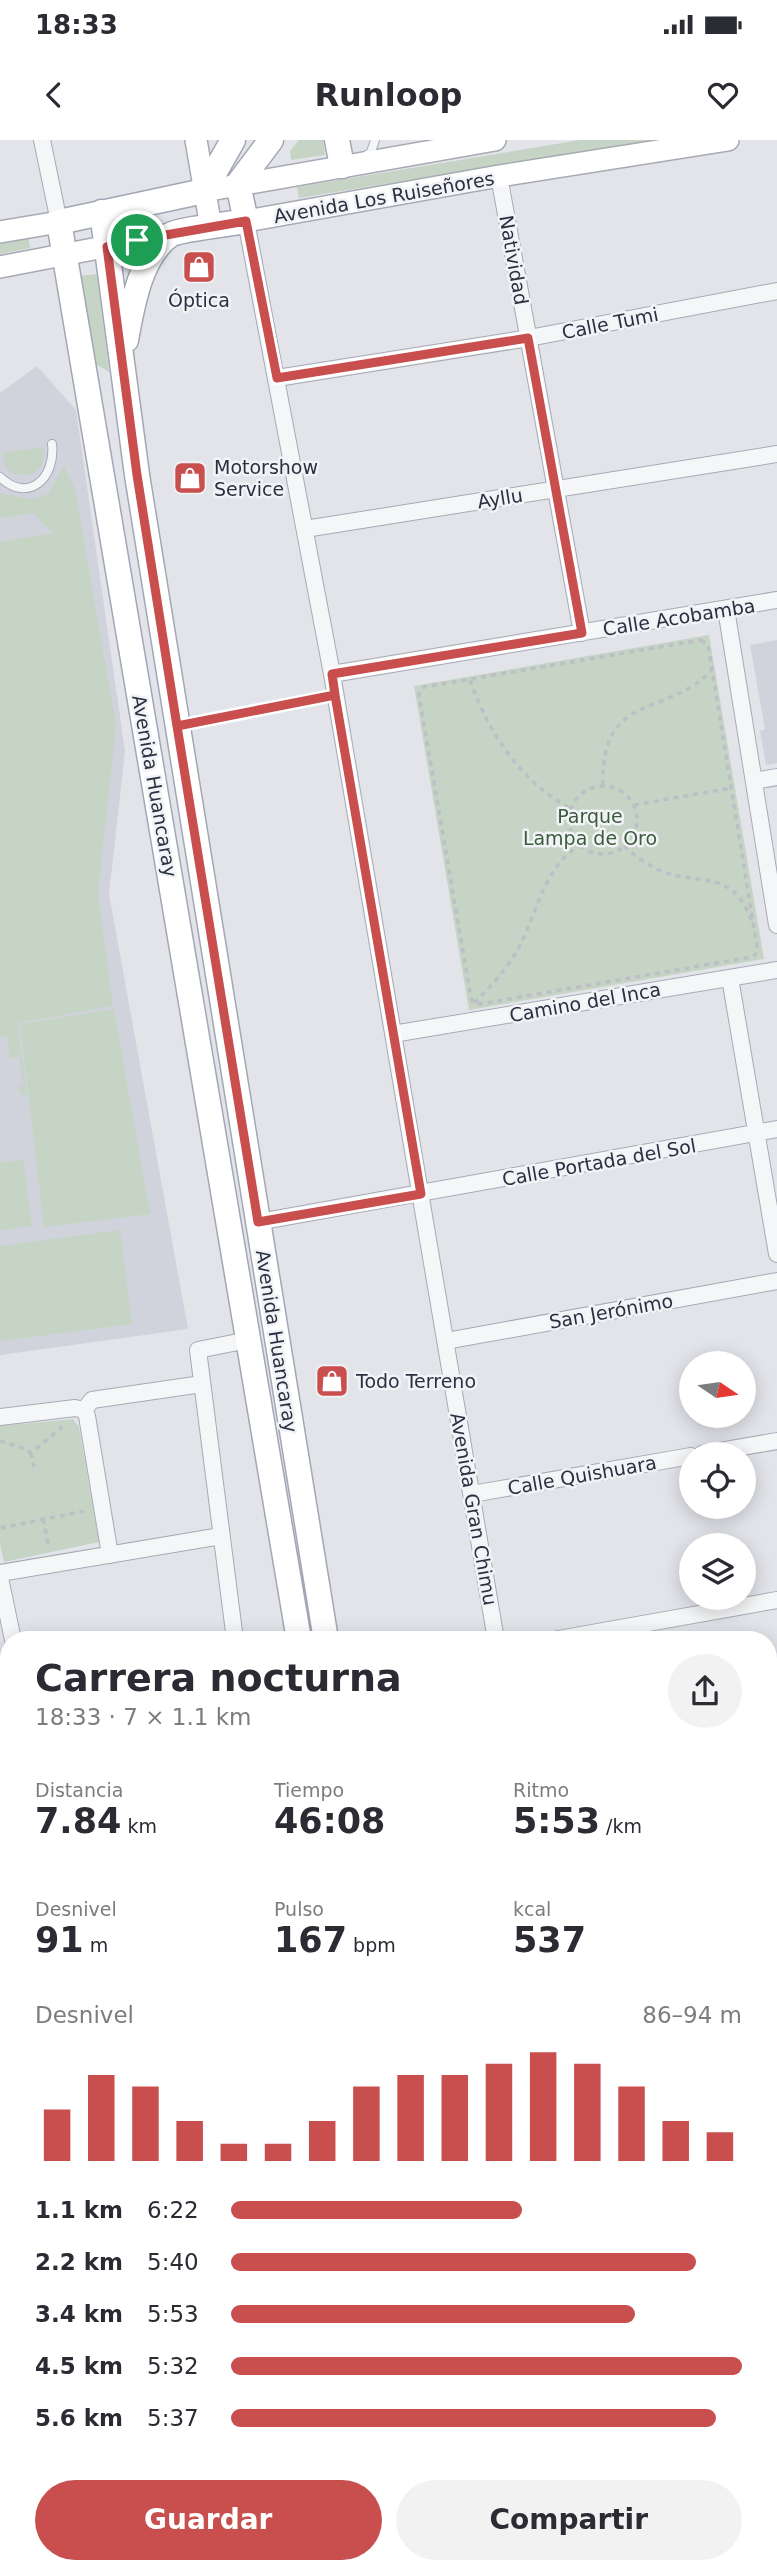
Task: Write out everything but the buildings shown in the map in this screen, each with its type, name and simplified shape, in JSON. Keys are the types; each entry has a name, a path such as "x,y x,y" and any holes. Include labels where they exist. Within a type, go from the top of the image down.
{"main road":[{"path":"196,140 211,227"},
{"path":"238,184 271,140"},
{"path":"337,140 349,164"},
{"name":"Avenida Los Ruiseñores","path":"0,232 238,184 495,140"},
{"name":"Avenida Los Ruiseñores","path":"0,267 499,176 728,140"},
{"path":"204,191 229,142"},
{"path":"229,142 246,221"},
{"name":"Avenida Huancaray","path":"102,212 137,475 326,1631"},
{"name":"Avenida Huancaray","path":"58,222 297,1631"},
{"path":"122,361 138,282 152,256 171,234"}],"street":[{"path":"42,140 58,222"},
{"name":"Natividad","path":"499,176 582,633"},
{"name":"Avenida Gran Chimu","path":"246,221 332,674 495,1631"},
{"name":"Calle Tumi","path":"277,378 528,338 777,290"},
{"name":"Ayllu","path":"305,529 777,454"},
{"name":"Calle Acobamba","path":"332,674 777,600"},
{"path":"726,609 777,926"},
{"path":"754,781 777,778"},
{"name":"Camino del Inca","path":"393,1034 777,970"},
{"path":"730,978 777,1254"},
{"name":"Calle Portada del Sol","path":"258,1222 777,1129"},
{"name":"San Jerónimo","path":"446,1341 777,1281"},
{"path":"234,1631 198,1350 248,1340"},
{"path":"84,1410 92,1400 202,1384"},
{"path":"0,1417 75,1408 84,1410"},
{"path":"84,1410 110,1555"},
{"path":"756,1445 777,1441"},
{"name":"Calle Quishuara","path":"472,1494 679,1458"},
{"path":"11,1631 0,1576 221,1536"},
{"path":"604,1631 777,1600"}],"lane":[{"path":"349,164 371,152 375,140"},
{"path":"0,477 9,485 17,487 28,487 40,482 48,475 52,464 52,444"},
{"path":"177,726 335,695"}],"path":[{"path":"701,640 708,645 755,932 756,954 474,1003 468,985 420,690 424,687 701,640"},
{"path":"604,785 605,752 620,725 646,705 686,690 703,680 712,669"},
{"path":"470,680 491,728 506,753 531,781 570,809"},
{"path":"604,785 621,791 634,805 636,827 632,838 624,846 610,853 594,852 580,845 574,837 570,809 587,790 604,785"},
{"path":"634,805 731,788"},
{"path":"562,826 571,825"},
{"path":"474,1003 505,969 519,947 538,900 558,864 566,854 580,845"},
{"path":"624,846 663,872 705,878 728,888 747,908 755,932"},
{"path":"31,1453 66,1423"},
{"path":"0,1441 26,1449 31,1453 34,1467"},
{"path":"1,1528 88,1510"},
{"path":"43,1519 49,1548"}],"shaded area":[{"path":"37,366 76,410 125,751 109,894 188,1329 0,1355 0,393"},
{"path":"777,640 777,763 766,765 760,731 765,729 750,645"}],"green space":[{"path":"299,140 323,140 325,155 291,160 290,151"},
{"path":"580,140 653,140 299,198 297,187"},
{"path":"137,213 140,230 115,234 114,217"},
{"path":"28,235 30,248 0,254 0,240"},
{"path":"97,274 109,372 89,360 78,276"},
{"path":"43,447 42,463 31,475 14,474 6,468 2,453"},
{"path":"64,466 75,489 116,726 98,893 113,1006 18,1023 27,1094 20,1095 19,1086 23,1085 19,1057 10,1058 7,1036 0,1037 0,542 53,533 33,513 0,518 0,493 30,499 48,494"},
{"name":"Parque Lampa de Oro","path":"709,635 764,959 469,1010 414,686"},
{"path":"114,1009 150,1214 44,1227 20,1024"},
{"path":"23,1160 32,1226 0,1230 0,1162"},
{"path":"120,1230 132,1324 0,1341 0,1246"},
{"path":"73,1419 79,1427 99,1542 4,1562 0,1544 0,1426"}],"place":[{"name":"Óptica","path":"199,267"},
{"name":"Motorshow Service","path":"190,478"},
{"name":"Todo Terreno","path":"332,1381"}],"route":[{"path":"137,240 107,247 137,475 177,726 335,695 421,1194 258,1222 177,726 256,711 335,695 332,674 582,633 528,338 277,378 246,221 137,240"}]}
